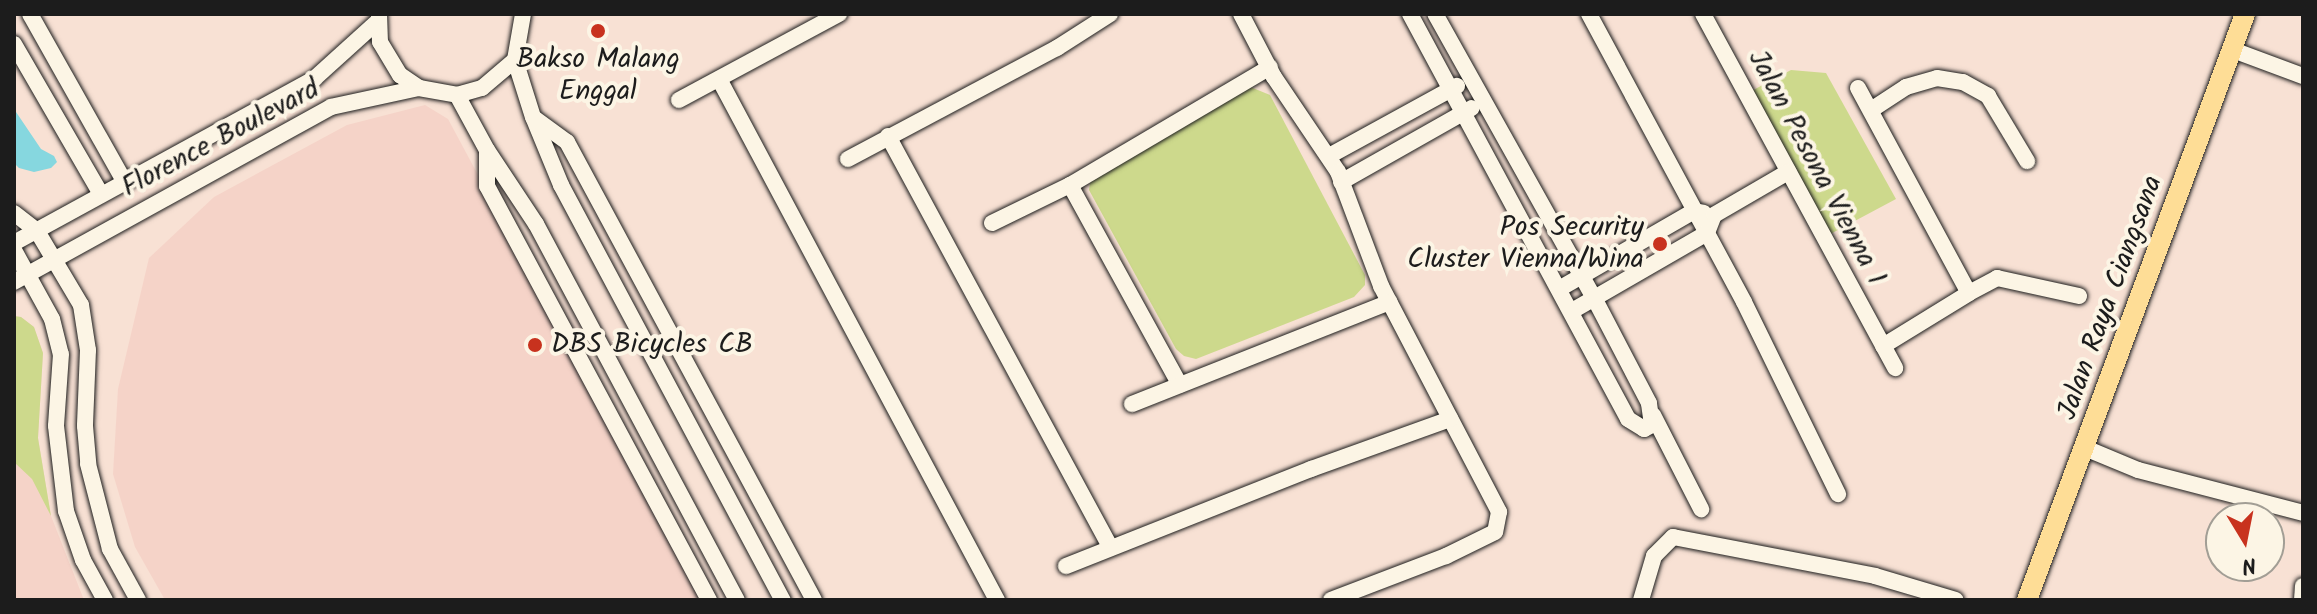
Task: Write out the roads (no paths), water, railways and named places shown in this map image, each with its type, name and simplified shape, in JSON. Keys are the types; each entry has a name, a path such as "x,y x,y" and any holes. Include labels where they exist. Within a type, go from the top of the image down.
{"main road":[{"name":"Jalan Raya Ciangsana","path":"2027,600 2245,14"}],"street":[{"path":"30,14 124,181"},
{"path":"523,14 515,60 533,117 582,226 783,600"},
{"path":"679,100 839,14"},
{"path":"848,159 1057,48 1110,14"},
{"path":"1241,14 1270,67 1329,156 1389,302 1499,512 1495,532 1446,556 1331,600"},
{"path":"1410,14 1628,419 1644,429 1652,425 1653,415"},
{"path":"1435,14 1594,298 1701,509"},
{"path":"1589,14 1780,372 1838,494"},
{"name":"Jalan Pesona Vienna 1","path":"1703,14 1895,368"},
{"path":"378,17 380,42 388,60 400,75 419,88 457,95 482,88 515,60"},
{"name":"Florence Boulevard","path":"14,243 315,78 378,17"},
{"path":"14,44 101,194"},
{"path":"2233,50 2303,76"},
{"path":"992,223 1070,185 1270,67"},
{"path":"1329,156 1469,78"},
{"path":"1871,110 1906,87 1937,78 1963,82 1988,96 2027,161"},
{"path":"719,79 997,600"},
{"name":"Florence Boulevard","path":"14,282 31,276 98,234 331,107 419,88"},
{"path":"1858,88 1969,293"},
{"path":"457,95 487,150 536,224 737,600"},
{"path":"1341,182 1483,102"},
{"path":"533,117 567,142 814,600"},
{"path":"888,136 1111,548"},
{"path":"487,150 487,186 709,600"},
{"path":"1572,311 1707,233 1714,215 1788,172"},
{"path":"1070,185 1180,385"},
{"path":"1559,289 1694,211 1714,215"},
{"path":"14,213 37,231 81,305 88,350 85,426 96,503 110,549 138,600"},
{"path":"14,250 52,319 61,354 56,426 66,511 83,560 105,600"},
{"path":"1883,346 1997,278 2079,296"},
{"path":"1132,404 1389,302"},
{"path":"1066,566 1311,469 1450,419"},
{"path":"2085,448 2138,470 2303,513"},
{"path":"1641,600 1654,556 1673,537 1875,576 1956,600"},
{"path":"2302,600 2303,586"}],"water":[{"path":"14,109 41,149 54,156 57,162 51,168 34,172 19,168 14,163"}],"place":[{"name":"Bakso Malang Enggal","path":"598,31"},
{"name":"Pos Security Cluster Vienna/Wina","path":"1660,244"},
{"name":"DBS Bicycles CB","path":"535,345"}]}
